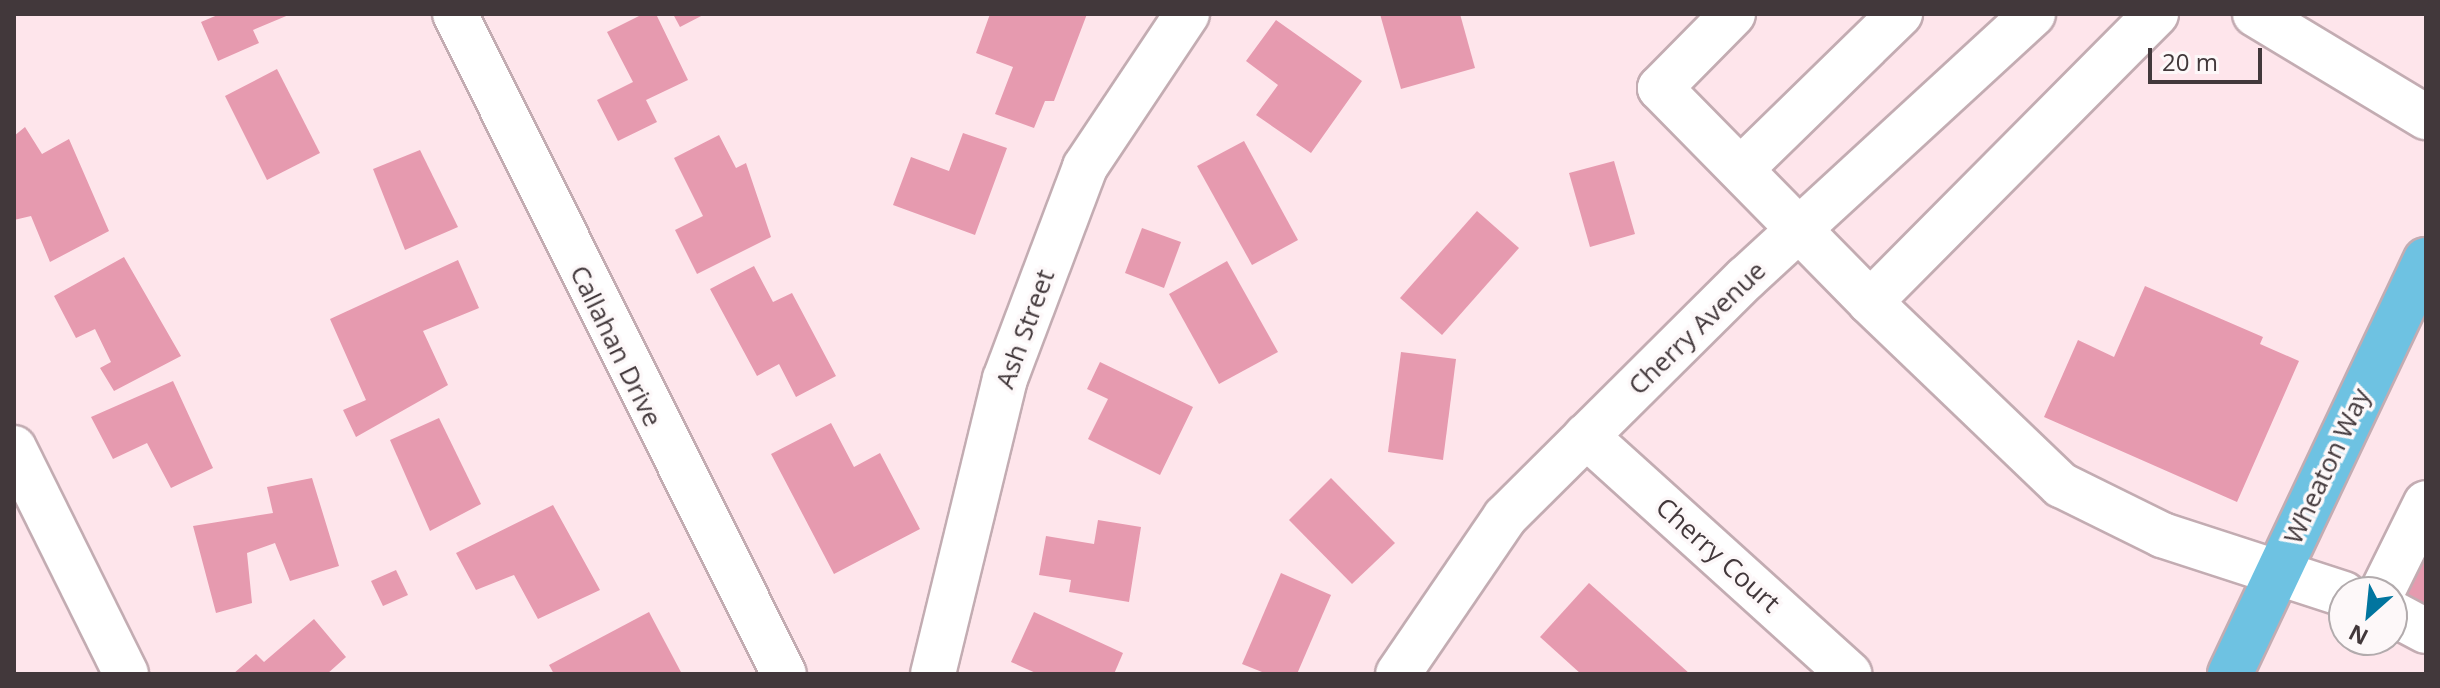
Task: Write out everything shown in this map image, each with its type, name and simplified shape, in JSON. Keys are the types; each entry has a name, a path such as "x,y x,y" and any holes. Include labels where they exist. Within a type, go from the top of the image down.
{"main road":[{"name":"Wheaton Way","path":"2230,674 2426,260"}],"street":[{"name":"Callahan Drive","path":"455,14 784,674"},
{"path":"1733,14 1660,88 1802,229 1870,302 2061,485 2162,535 2328,589"},
{"path":"1742,168 1900,14"},
{"name":"Cherry Avenue","path":"1398,674 1494,529 1586,436 1802,229 2033,14"},
{"path":"1870,302 2156,14"},
{"path":"2255,14 2426,117"},
{"name":"Ash Street","path":"933,674 1005,379 1085,167 1185,15"},
{"name":"Cherry Court","path":"1586,436 1849,674"},
{"path":"14,448 126,674"},
{"path":"2390,576 2426,503"},
{"path":"2408,621 2426,631"}],"building":[{"path":"220,14 291,14 253,30 259,43 218,61 201,22"},
{"path":"643,14 656,14 688,80 646,100 657,122 618,141 597,100 633,82 607,32"},
{"path":"673,14 705,14 680,27"},
{"path":"990,14 1087,14 1054,101 1045,101 1034,128 995,114 1013,67 976,53"},
{"path":"1380,14 1460,14 1475,68 1401,89"},
{"path":"1276,20 1362,81 1311,153 1256,115 1278,85 1246,61"},
{"path":"277,69 320,153 267,180 225,96"},
{"path":"25,127 42,154 69,139 109,231 50,262 31,216 14,220 14,136"},
{"path":"963,133 1007,148 975,235 893,205 911,157 949,171"},
{"path":"719,135 736,168 746,163 771,237 697,274 675,230 703,216 674,158"},
{"path":"1244,141 1298,240 1252,265 1197,166"},
{"path":"420,150 458,227 405,250 373,169"},
{"path":"1614,161 1635,234 1590,247 1569,173"},
{"path":"1477,211 1519,248 1442,335 1400,298"},
{"path":"1142,228 1181,242 1164,288 1125,273"},
{"path":"124,257 181,356 114,391 100,368 111,362 95,329 76,338 54,296"},
{"path":"458,260 479,308 423,331 448,385 356,437 343,410 366,400 330,319"},
{"path":"1227,261 1278,352 1219,384 1169,294"},
{"path":"754,266 773,302 792,293 836,376 796,397 779,364 757,376 710,289"},
{"path":"2145,286 2263,337 2260,344 2299,361 2237,502 2044,417 2078,340 2114,357"},
{"path":"1401,352 1456,359 1443,460 1388,452"},
{"path":"1100,362 1193,407 1160,475 1088,439 1108,399 1087,389"},
{"path":"173,381 213,468 171,488 147,443 113,459 91,417"},
{"path":"439,418 481,504 430,531 390,440"},
{"path":"831,423 854,467 880,453 920,529 834,574 771,454"},
{"path":"312,478 339,566 290,581 275,543 247,553 252,603 216,613 193,526 273,513 267,487"},
{"path":"1331,478 1395,543 1352,584 1289,520"},
{"path":"553,505 600,590 538,619 514,575 476,590 456,553"},
{"path":"1098,520 1141,527 1129,602 1069,592 1071,580 1039,575 1046,536 1094,544"},
{"path":"2426,544 2426,607 2408,599 2408,585"},
{"path":"396,570 408,595 383,606 371,581"},
{"path":"1281,573 1331,595 1297,674 1267,674 1242,664"},
{"path":"1589,583 1690,674 1581,674 1540,637"},
{"path":"649,612 682,674 554,674 549,665"},
{"path":"1034,612 1123,653 1114,674 1038,674 1011,662"},
{"path":"314,619 346,657 327,674 233,674 256,654 264,662"}]}
